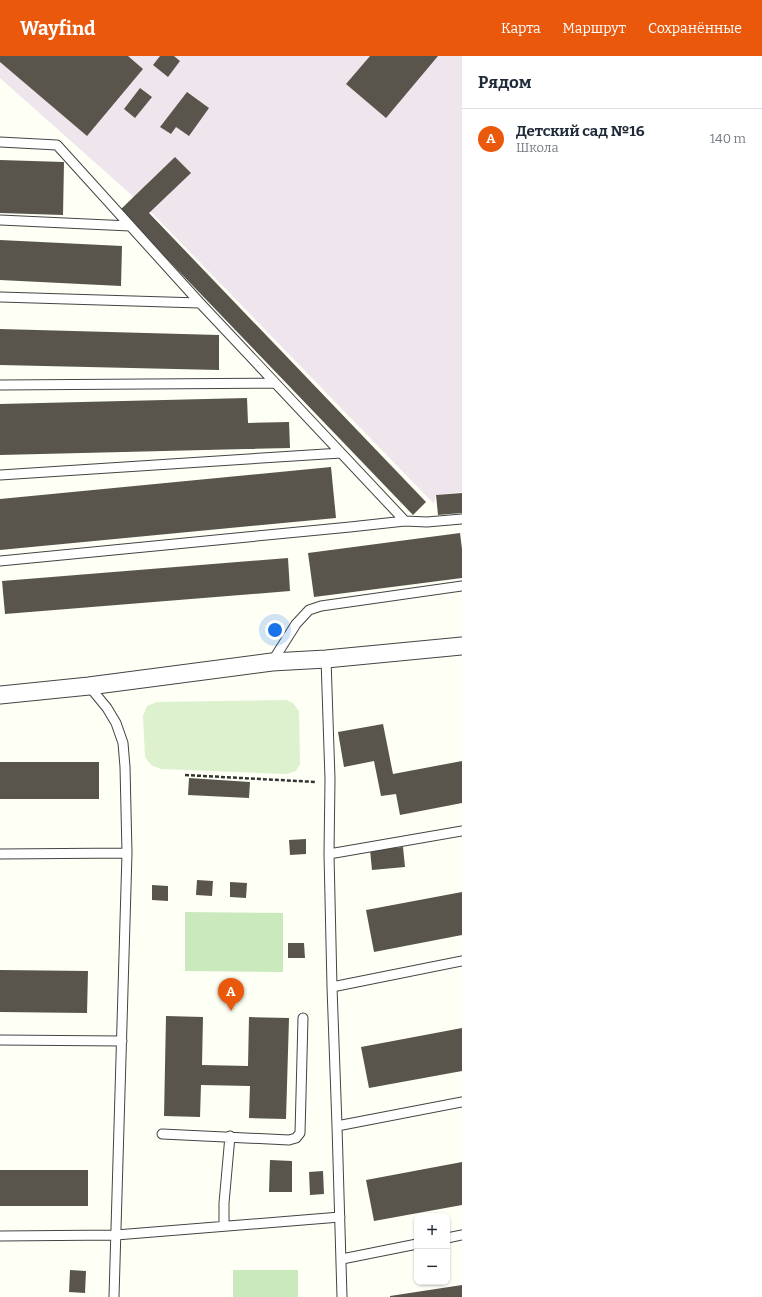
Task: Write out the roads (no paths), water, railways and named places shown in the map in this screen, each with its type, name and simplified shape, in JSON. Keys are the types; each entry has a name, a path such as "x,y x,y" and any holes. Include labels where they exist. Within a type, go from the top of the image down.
{"street":[{"path":"0,695 89,686 272,662 326,659 462,646"}],"lane":[{"path":"0,142 57,144 200,303 405,521"},
{"path":"0,220 130,226"},
{"path":"0,297 200,303"},
{"path":"0,385 275,383"},
{"path":"0,475 341,452"},
{"path":"0,561 405,521 422,522 462,519"},
{"path":"272,662 296,624 309,610 321,606 462,586"},
{"path":"326,659 330,780 329,854 332,987 342,1259 342,1297"},
{"path":"89,686 113,718 123,743 125,767 127,853 114,1297"},
{"path":"329,854 462,831"},
{"path":"0,854 127,853"},
{"path":"332,987 462,962"},
{"path":"162,1134 230,1136 289,1140 296,1138 300,1134 303,1018"},
{"path":"0,1040 122,1041"},
{"path":"337,1126 462,1102"},
{"path":"224,1226 224,1203 230,1136"},
{"path":"0,1236 116,1235 340,1217"},
{"path":"450,1237 462,1235"},
{"path":"342,1259 414,1245"}],"place":[{"name":"Детский сад №16","path":"231,1011"}]}
